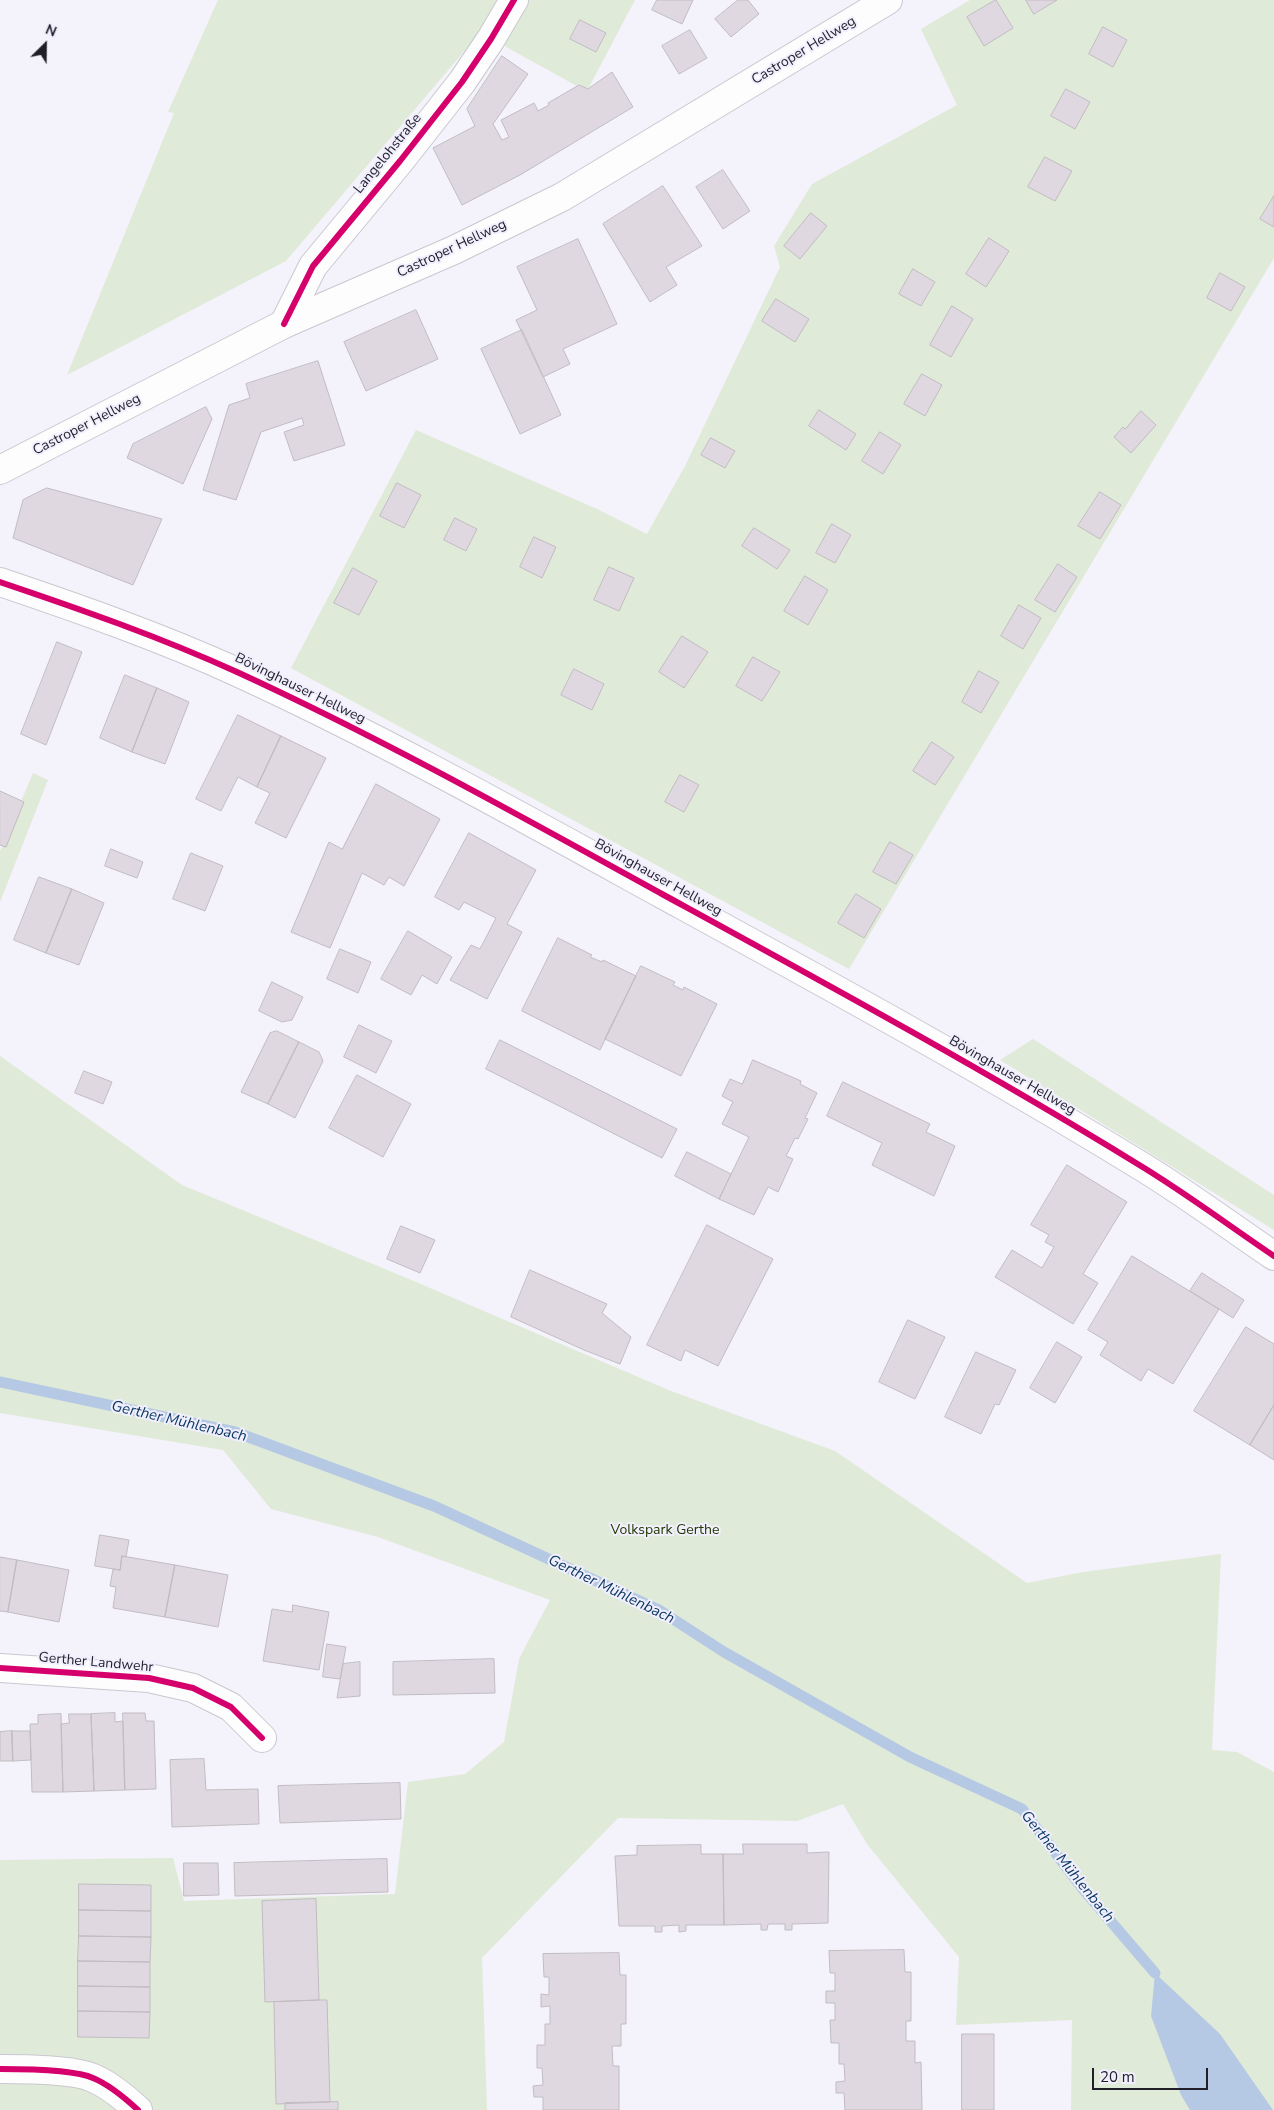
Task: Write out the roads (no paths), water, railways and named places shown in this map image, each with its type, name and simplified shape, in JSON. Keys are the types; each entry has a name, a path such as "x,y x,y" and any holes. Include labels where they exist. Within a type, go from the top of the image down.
{"street":[{"name":"Langelohstraße","path":"284,324 313,266 400,161 462,82 491,40 514,0"},
{"name":"Castroper Hellweg","path":"0,470 284,324 454,250 562,197 888,0"},
{"name":"Bövinghauser Hellweg","path":"0,582 104,618 177,646 238,672 380,741 817,978 994,1079 1139,1164 1274,1256"},
{"name":"Gerther Landwehr","path":"0,1668 149,1678 193,1688 230,1707 262,1738"},
{"path":"0,2069 58,2071 92,2077 125,2098 138,2110"}],"water":[{"path":"1155,1973 1220,2034 1273,2110 1190,2110 1181,2095 1151,2016"}],"waterway":[{"name":"Gerther Mühlenbach","path":"0,1382 235,1432 434,1506 659,1610 724,1652 910,1757 1022,1809 1083,1889 1155,1973"}],"park label":[{"name":"Volkspark Gerthe","path":"665,1531"}]}
